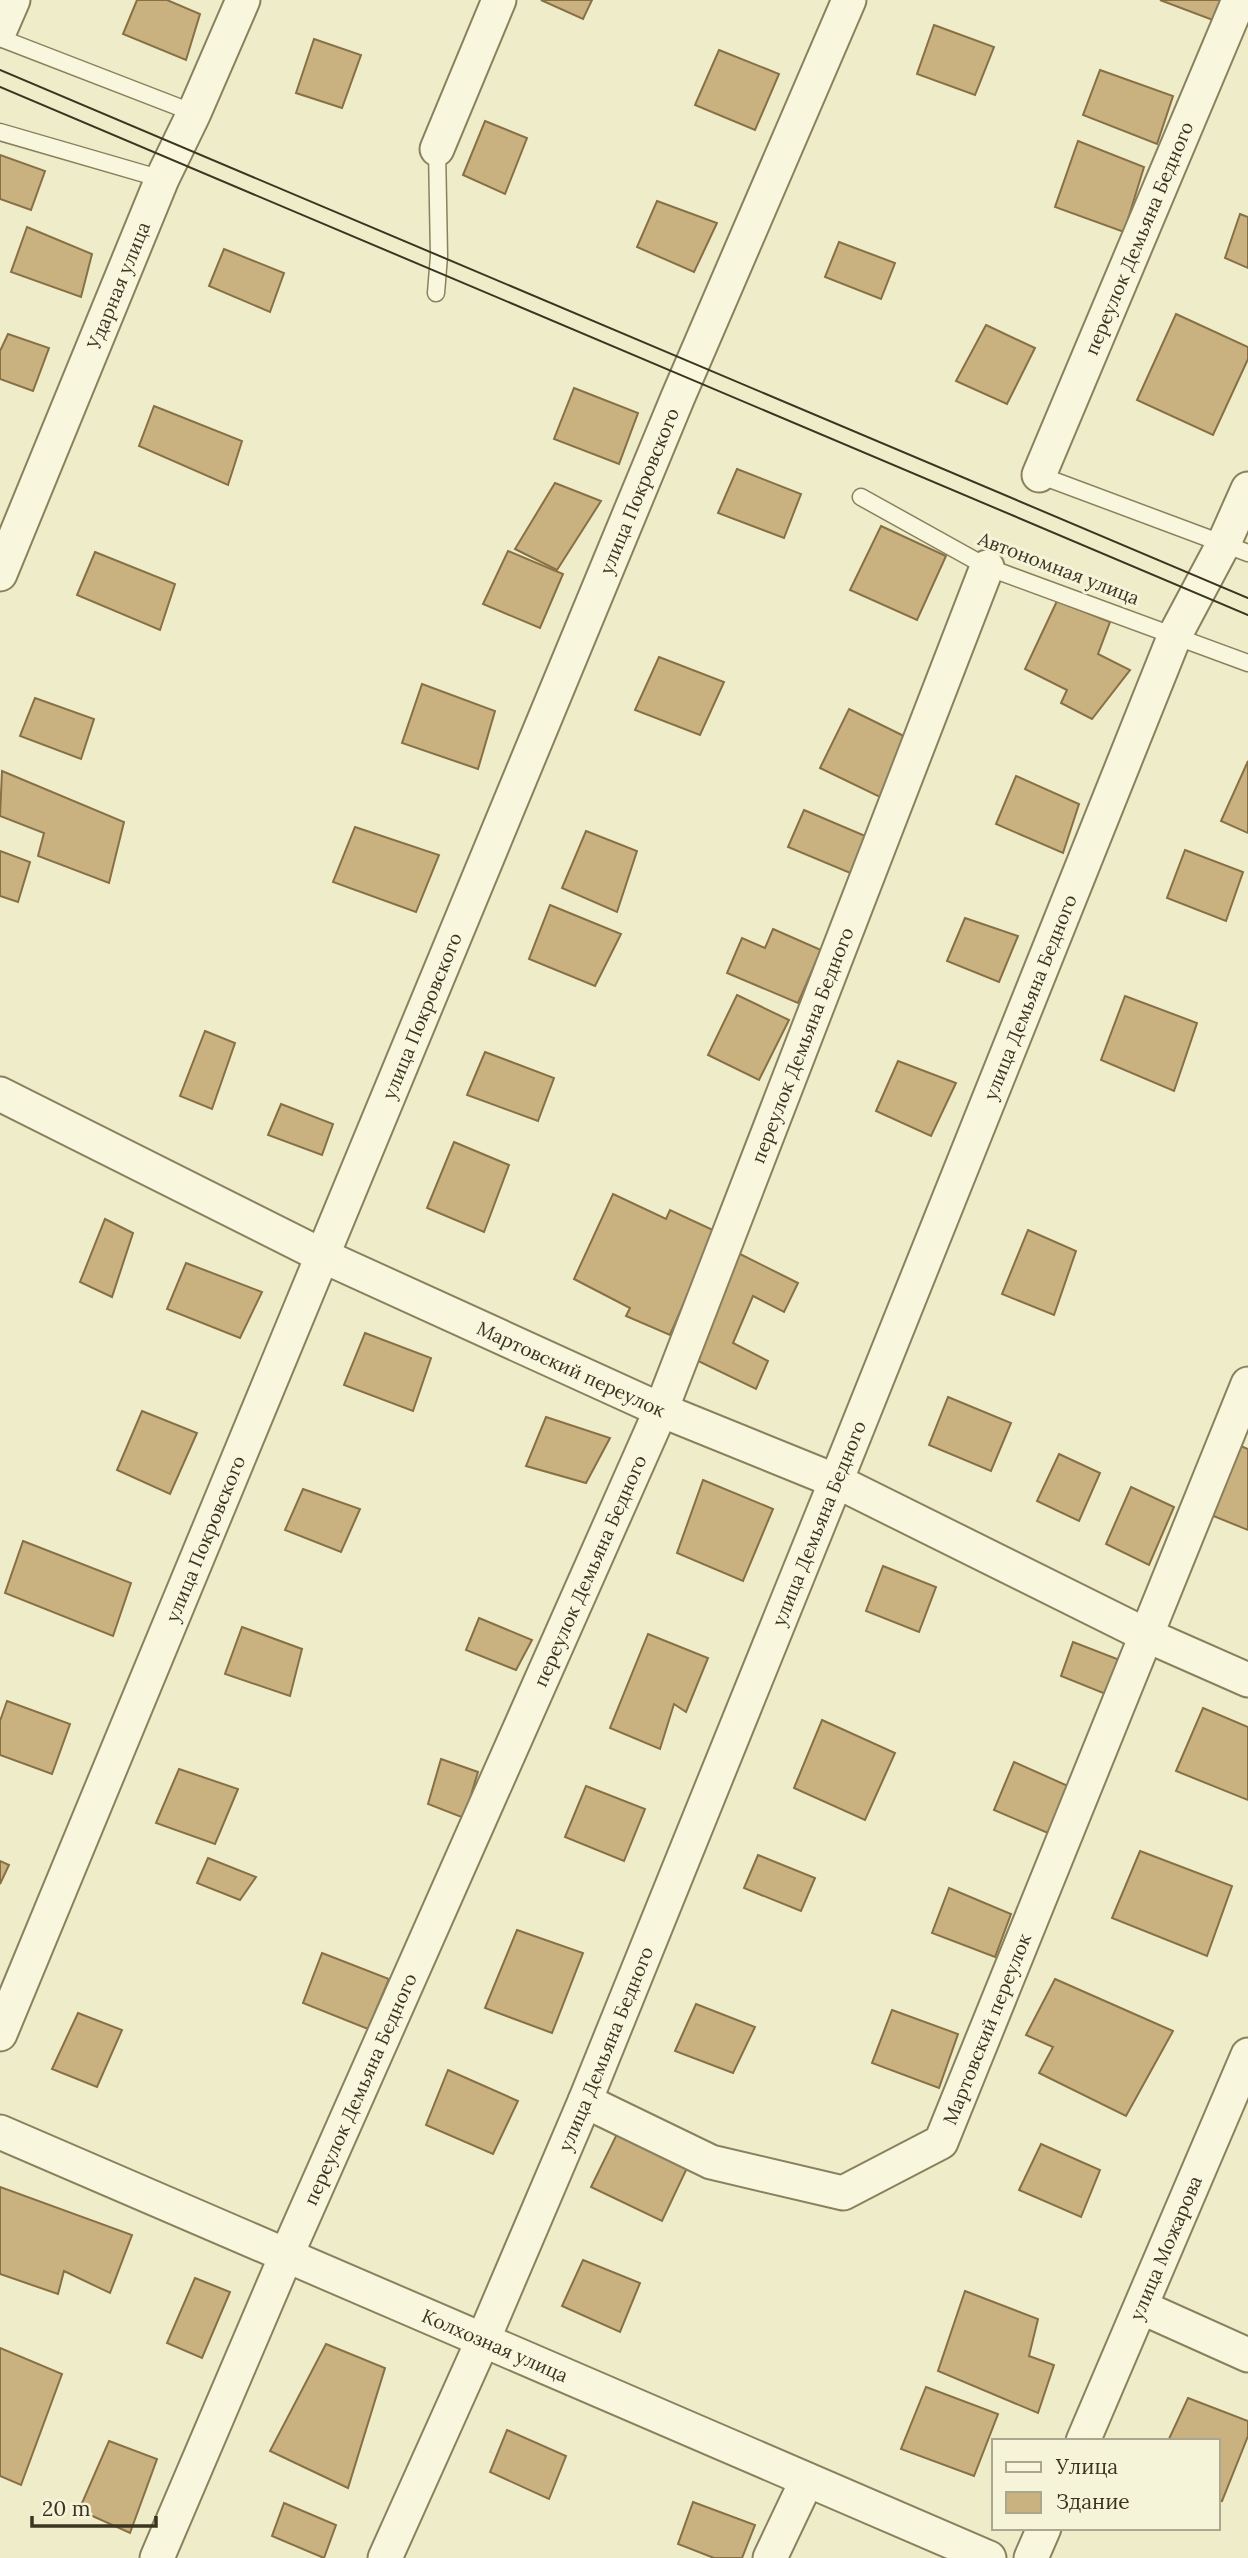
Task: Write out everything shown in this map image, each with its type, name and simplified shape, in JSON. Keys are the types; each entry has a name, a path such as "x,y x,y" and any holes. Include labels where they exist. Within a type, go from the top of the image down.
{"street":[{"path":"0,30 13,0"},
{"name":"Ударная улица","path":"0,574 162,179 243,0"},
{"path":"438,149 499,0"},
{"name":"улица Покровского","path":"0,2034 678,397 849,0"},
{"name":"переулок Демьяна Бедного","path":"1039,475 1239,0"},
{"name":"улица Демьяна Бедного","path":"385,2558 483,2340 585,2101 1175,635 1236,548 1248,489"},
{"name":"переулок Демьяна Бедного","path":"157,2558 286,2256 661,1410 987,567"},
{"name":"Мартовский переулок","path":"0,1094 323,1256 661,1410 836,1481 1146,1635"},
{"name":"Мартовский переулок","path":"585,2101 710,2162 843,2193 941,2143 1248,1384"},
{"path":"1146,1635 1248,1679"},
{"name":"улица Можарова","path":"1084,2439 1248,2056"},
{"name":"Колхозная улица","path":"0,2132 989,2558"},
{"path":"1141,2307 1248,2355"},
{"path":"771,2558 807,2480"},
{"path":"1031,2558 1043,2530"}],"lane":[{"path":"0,38 194,113"},
{"path":"0,132 162,179"},
{"path":"436,293 439,256 438,149"},
{"path":"1039,475 1236,548"},
{"name":"Автономная улица","path":"861,497 987,567 1248,663"}],"building":[{"path":"137,0 167,0 200,14 186,60 123,34"},
{"path":"541,0 592,0 583,19"},
{"path":"1160,0 1227,0 1218,22"},
{"path":"934,25 994,47 975,95 917,74"},
{"path":"314,39 361,55 342,108 296,93"},
{"path":"719,50 779,74 755,130 695,105"},
{"path":"1100,70 1173,96 1157,144 1083,115"},
{"path":"485,121 527,138 505,194 463,175"},
{"path":"1078,141 1144,167 1124,232 1055,207"},
{"path":"0,155 45,171 31,210 0,199"},
{"path":"657,201 717,223 694,272 637,247"},
{"path":"1240,214 1248,217 1248,268 1225,258"},
{"path":"27,227 92,254 81,297 11,272"},
{"path":"839,242 895,263 881,299 825,277"},
{"path":"224,249 284,273 270,312 209,286"},
{"path":"1176,314 1248,347 1248,359 1213,435 1137,400"},
{"path":"986,325 1035,348 1007,404 956,381"},
{"path":"8,334 49,348 33,391 0,379 0,351"},
{"path":"574,388 638,413 619,464 554,439"},
{"path":"154,406 242,441 228,485 139,446"},
{"path":"737,469 801,494 784,538 718,513"},
{"path":"555,483 601,501 557,570 515,549"},
{"path":"881,526 946,556 917,620 850,590"},
{"path":"508,551 563,574 540,628 483,604"},
{"path":"95,552 175,584 160,630 77,595"},
{"path":"1057,601 1110,622 1098,654 1130,670 1092,719 1061,703 1067,690 1025,669"},
{"path":"659,657 724,682 700,735 635,710"},
{"path":"422,684 495,711 478,769 402,743"},
{"path":"35,698 94,719 81,759 20,736"},
{"path":"849,709 908,738 880,797 820,768"},
{"path":"1248,761 1248,833 1221,821"},
{"path":"2,771 124,822 109,883 38,856 44,833 0,816"},
{"path":"1016,776 1079,804 1063,853 996,824"},
{"path":"804,810 870,838 855,875 788,847"},
{"path":"355,827 439,855 416,912 333,882"},
{"path":"586,831 637,851 617,912 562,888"},
{"path":"1185,850 1243,872 1226,921 1167,898"},
{"path":"0,851 30,862 18,902 0,896"},
{"path":"550,905 621,934 595,986 529,959"},
{"path":"965,918 1018,936 999,982 947,961"},
{"path":"773,929 821,950 798,1003 727,973 742,938 765,948"},
{"path":"737,995 789,1020 759,1080 708,1055"},
{"path":"1125,996 1197,1023 1174,1091 1101,1060"},
{"path":"205,1031 235,1043 212,1109 180,1096"},
{"path":"485,1052 554,1078 538,1121 467,1095"},
{"path":"898,1061 956,1083 931,1136 876,1111"},
{"path":"281,1104 333,1124 322,1155 268,1135"},
{"path":"454,1142 509,1165 484,1232 427,1208"},
{"path":"613,1194 666,1219 670,1210 715,1231 670,1335 626,1316 630,1308 574,1279"},
{"path":"105,1219 133,1233 112,1297 80,1282"},
{"path":"1028,1230 1076,1251 1054,1315 1002,1294"},
{"path":"738,1253 798,1283 784,1312 753,1296 733,1343 768,1361 756,1389 692,1358"},
{"path":"186,1263 262,1292 240,1338 167,1309"},
{"path":"365,1333 431,1358 413,1411 344,1385"},
{"path":"948,1397 1011,1423 991,1471 929,1445"},
{"path":"142,1411 197,1433 170,1494 117,1470"},
{"path":"546,1417 610,1438 586,1483 526,1466"},
{"path":"1236,1444 1248,1449 1248,1530 1206,1513"},
{"path":"1059,1454 1100,1473 1079,1521 1037,1501"},
{"path":"703,1480 773,1509 743,1581 677,1553"},
{"path":"1131,1487 1174,1507 1149,1565 1106,1544"},
{"path":"303,1489 360,1509 341,1552 285,1530"},
{"path":"23,1541 131,1583 113,1636 5,1593"},
{"path":"883,1566 936,1587 919,1632 866,1611"},
{"path":"479,1618 532,1640 516,1670 466,1650"},
{"path":"242,1627 302,1649 290,1696 225,1674"},
{"path":"648,1634 708,1658 686,1712 674,1704 660,1749 610,1728"},
{"path":"1073,1642 1125,1662 1113,1697 1061,1676"},
{"path":"7,1701 70,1724 52,1774 0,1755 0,1721"},
{"path":"1203,1708 1248,1727 1248,1800 1176,1771"},
{"path":"822,1720 895,1753 865,1820 794,1788"},
{"path":"441,1759 478,1772 464,1818 428,1804"},
{"path":"1014,1762 1068,1786 1048,1833 994,1810"},
{"path":"179,1769 238,1789 215,1844 156,1823"},
{"path":"586,1786 645,1809 624,1861 565,1837"},
{"path":"1140,1851 1232,1886 1207,1956 1112,1918"},
{"path":"758,1855 815,1878 801,1911 744,1888"},
{"path":"208,1858 256,1877 240,1900 197,1883"},
{"path":"0,1861 9,1865 0,1884"},
{"path":"949,1888 1011,1914 995,1957 932,1933"},
{"path":"517,1930 583,1953 552,2033 485,2008"},
{"path":"322,1953 389,1979 368,2029 303,2003"},
{"path":"1055,1979 1173,2031 1126,2116 1039,2073 1053,2047 1026,2035"},
{"path":"696,2004 755,2027 733,2073 675,2051"},
{"path":"892,2010 958,2034 939,2088 872,2063"},
{"path":"78,2013 122,2030 97,2087 52,2069"},
{"path":"448,2070 518,2101 493,2154 426,2125"},
{"path":"617,2134 687,2168 662,2221 591,2187"},
{"path":"1041,2144 1100,2170 1081,2217 1019,2190"},
{"path":"0,2187 132,2235 110,2293 64,2271 58,2294 0,2274"},
{"path":"583,2260 640,2283 620,2332 562,2306"},
{"path":"195,2278 230,2292 202,2358 167,2343"},
{"path":"965,2291 1038,2319 1029,2356 1054,2365 1038,2413 938,2371"},
{"path":"326,2344 385,2368 348,2488 270,2451"},
{"path":"0,2348 62,2374 21,2485 0,2476"},
{"path":"926,2387 998,2414 974,2476 901,2449"},
{"path":"1188,2398 1248,2421 1248,2436 1222,2501 1220,2439 1169,2439"},
{"path":"507,2430 566,2456 549,2499 490,2472"},
{"path":"109,2441 157,2459 130,2533 79,2510"},
{"path":"693,2502 755,2525 742,2558 714,2558 678,2544"},
{"path":"284,2503 336,2525 324,2558 272,2536"}],"tram line":[{"path":"0,70 1248,598"},
{"path":"0,87 1248,615"}]}
